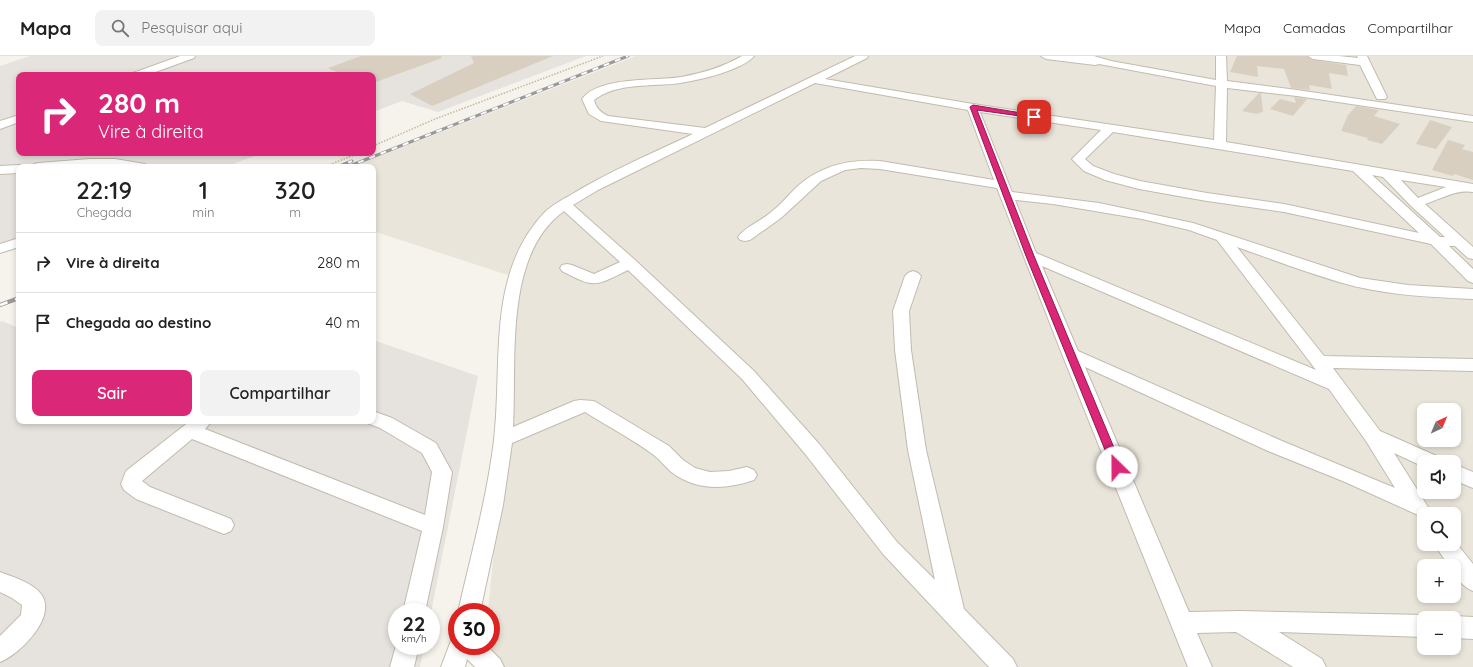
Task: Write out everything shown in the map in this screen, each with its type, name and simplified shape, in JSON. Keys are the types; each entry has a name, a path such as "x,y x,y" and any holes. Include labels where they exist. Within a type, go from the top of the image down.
{"street":[{"path":"145,72 190,56"},
{"path":"708,132 605,119 595,115 591,110 588,99 594,93 610,87 679,80 709,74 724,69 749,56"},
{"path":"471,603 487,536 503,440 507,338 516,274 527,246 531,240 550,216 564,204 594,187 863,56"},
{"path":"1046,56 1108,60"},
{"path":"1084,56 1296,93 1471,114"},
{"path":"1220,145 1222,79 1221,56"},
{"path":"1313,56 1360,58 1381,97"},
{"path":"1222,79 1381,97 1471,114"},
{"path":"814,80 973,107 1220,145 1470,187"},
{"path":"973,107 1030,256 1200,667"},
{"path":"0,125 16,119"},
{"path":"1110,128 1078,159 1080,164 1086,168 1126,182 1177,192 1284,208 1436,241 1459,242"},
{"path":"73,164 97,162 127,164"},
{"path":"745,237 779,213 810,183 830,171 847,165 865,163 1053,200 1142,215 1193,227 1344,279 1368,285 1427,293 1473,294"},
{"path":"0,170 16,169"},
{"path":"1358,169 1436,241 1473,278"},
{"path":"1388,174 1416,203 1473,255"},
{"path":"1416,203 1451,190 1470,187"},
{"path":"564,204 630,263 748,375 813,450 890,548 1005,667"},
{"path":"1222,238 1319,362 1333,384 1373,436 1418,507"},
{"path":"0,249 16,243"},
{"path":"1030,256 1333,384"},
{"path":"567,268 589,279 597,279 630,263"},
{"path":"913,276 901,311 903,350 917,450 954,615"},
{"path":"1070,354 1275,446 1352,476 1417,509"},
{"path":"1319,362 1473,365"},
{"path":"503,440 580,406 588,406 662,452 676,465 689,474 710,480 729,479 747,475"},
{"path":"376,419 386,423 429,448 442,472 433,527 416,603"},
{"path":"224,525 143,493 131,484 133,476 196,426 433,527"},
{"path":"1373,436 1417,455"},
{"path":"1461,475 1473,480"},
{"path":"1451,551 1473,581"},
{"path":"0,582 20,591 33,601 32,619 14,640 0,651"},
{"path":"1182,623 1240,621 1417,626"},
{"path":"1240,621 1314,667"},
{"path":"1461,627 1473,628"},
{"path":"402,667 405,655"},
{"path":"452,667 457,655"},
{"path":"479,655 492,667"}],"path":[{"path":"376,145 435,119 603,56"},
{"path":"332,164 352,156"}],"shaded area":[{"path":"30,56 586,56 438,112 402,101 376,111 376,72 16,72 16,156 255,156 233,164 16,164 16,244 0,250 0,66"},
{"path":"636,56 1473,56 1473,667 483,667 484,655 500,655 500,603 489,603 520,279 376,232 376,164 360,164"},
{"path":"2,321 16,327 16,424 376,424 376,341 478,376 433,603 388,603 388,655 422,655 420,667 0,667 0,322"}],"building":[{"path":"361,56 441,56 442,58 376,82 376,72 337,72 328,68"},
{"path":"471,56 553,56 432,106 410,94 474,63"},
{"path":"1237,56 1307,56 1313,60 1346,65 1348,76 1329,73 1332,89 1309,85 1310,90 1291,88 1284,69 1257,66 1258,77 1230,72"},
{"path":"1259,93 1261,93 1263,112 1256,114 1242,111"},
{"path":"1294,97 1307,99 1293,116 1270,109 1280,99 1296,103"},
{"path":"1356,106 1379,110 1374,116 1400,124 1382,144 1367,140 1368,138 1341,131 1348,115"},
{"path":"1430,120 1452,127 1436,149 1416,144"},
{"path":"1448,140 1465,145 1462,149 1473,152 1473,180 1454,174 1453,176 1432,170"}],"railway":[{"path":"376,156 628,56"},
{"path":"355,164 375,156"},
{"path":"344,164 352,161"},
{"path":"0,305 16,299"}],"route":[{"path":"1034,117 973,107 1030,256 1117,467"}]}
